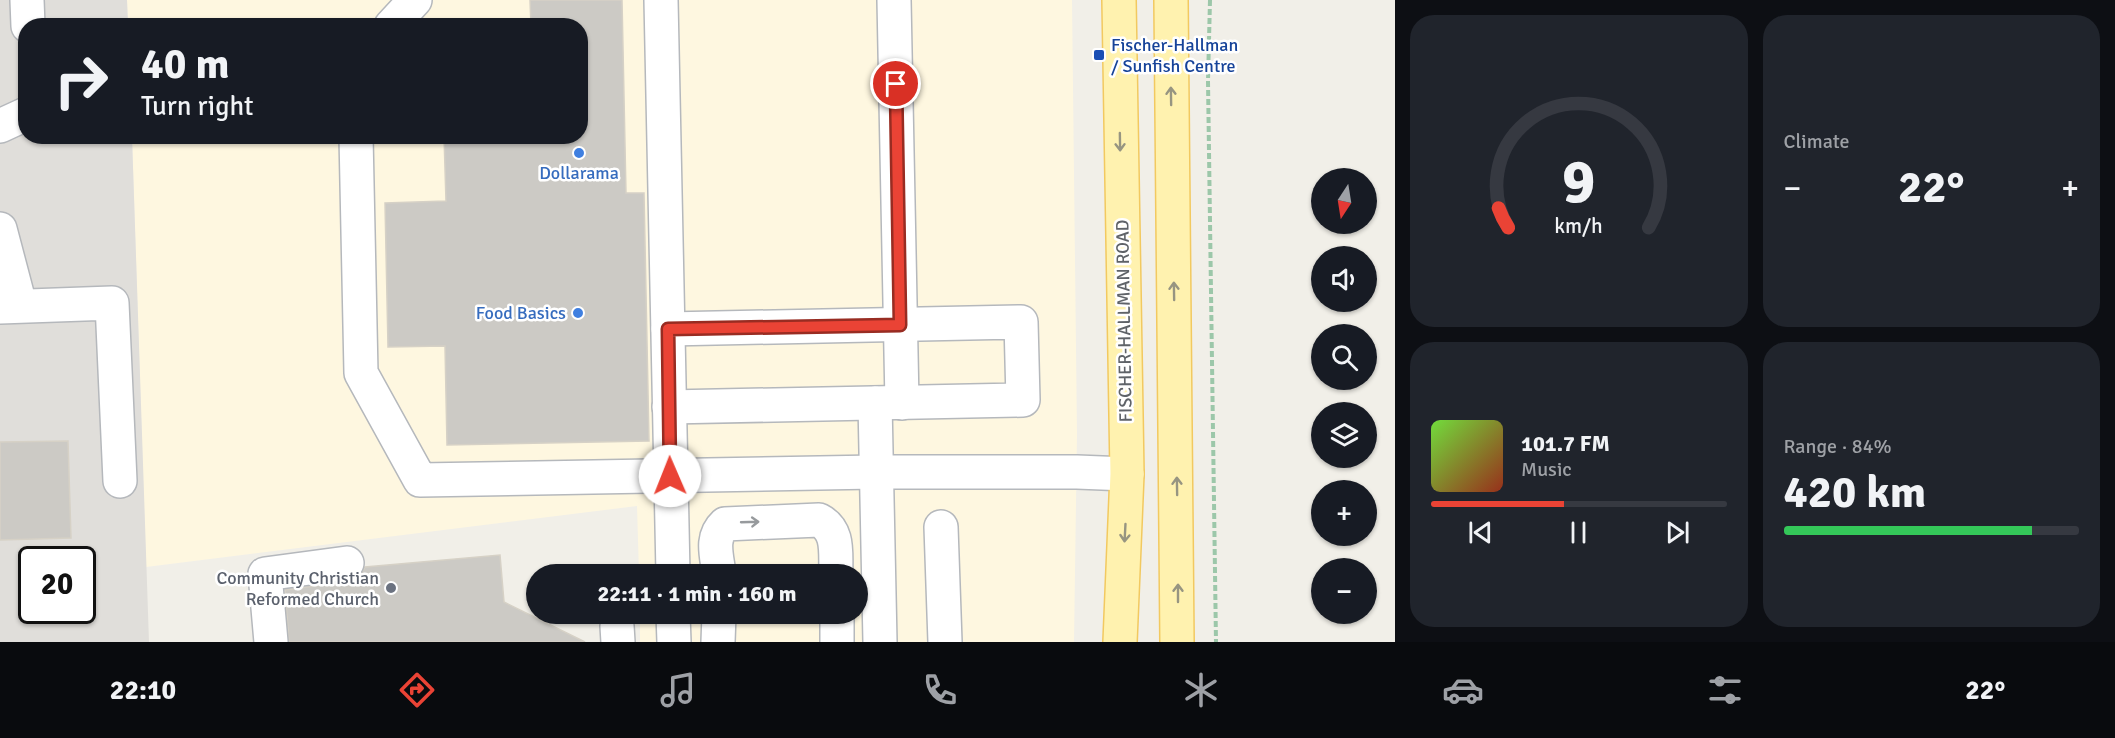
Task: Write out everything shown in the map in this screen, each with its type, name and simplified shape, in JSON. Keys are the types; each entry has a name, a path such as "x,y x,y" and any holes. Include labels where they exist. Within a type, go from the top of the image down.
{"main road":[{"name":"FISCHER-HALLMAN ROAD","path":"1119,0 1127,474 1120,642"},
{"path":"1171,0 1177,642"}],"lane":[{"path":"27,0 28,18"},
{"path":"398,18 415,0"},
{"path":"661,0 673,564"},
{"path":"880,642 876,472 900,325 894,0"},
{"path":"0,126 18,118"},
{"path":"356,144 361,373 420,480 876,472 1127,474"},
{"path":"0,229 10,306 112,303 120,481"},
{"path":"668,329 1021,322 1023,400 669,407"},
{"path":"718,564 715,543 718,531 725,524 819,520 829,525 833,531 835,564"},
{"path":"941,527 945,642"},
{"path":"271,642 265,574 347,563"},
{"path":"673,624 674,642"},
{"path":"718,642 719,624"},
{"path":"837,624 837,642"}],"path":[{"path":"1210,0 1208,81 1216,642"}],"shaded area":[{"path":"0,0 127,0 128,18 18,18 18,144 132,144 149,642 0,642"},
{"path":"127,0 1072,0 1077,434 1074,642 640,642 640,624 868,624 868,564 639,564 637,506 146,567 132,144 588,144 588,18 128,18"}],"building":[{"path":"530,0 622,0 626,193 644,193 649,441 447,445 445,346 388,347 385,203 446,201 444,144 588,144 588,18 531,18"},
{"path":"68,441 71,538 0,540 0,442"},
{"name":"Community Christian Reformed Church","path":"500,555 504,602 526,613 526,624 549,624 585,642 289,642 285,590 350,581 359,577 365,567"}],"place":[{"name":"Fischer-Hallman / Sunfish Centre","path":"1099,55"},
{"name":"Dollarama","path":"579,153"},
{"name":"Food Basics","path":"578,313"},
{"name":"Community Christian Reformed Church","path":"391,588"}],"route":[{"path":"670,476 668,329 900,325 896,84"}]}
